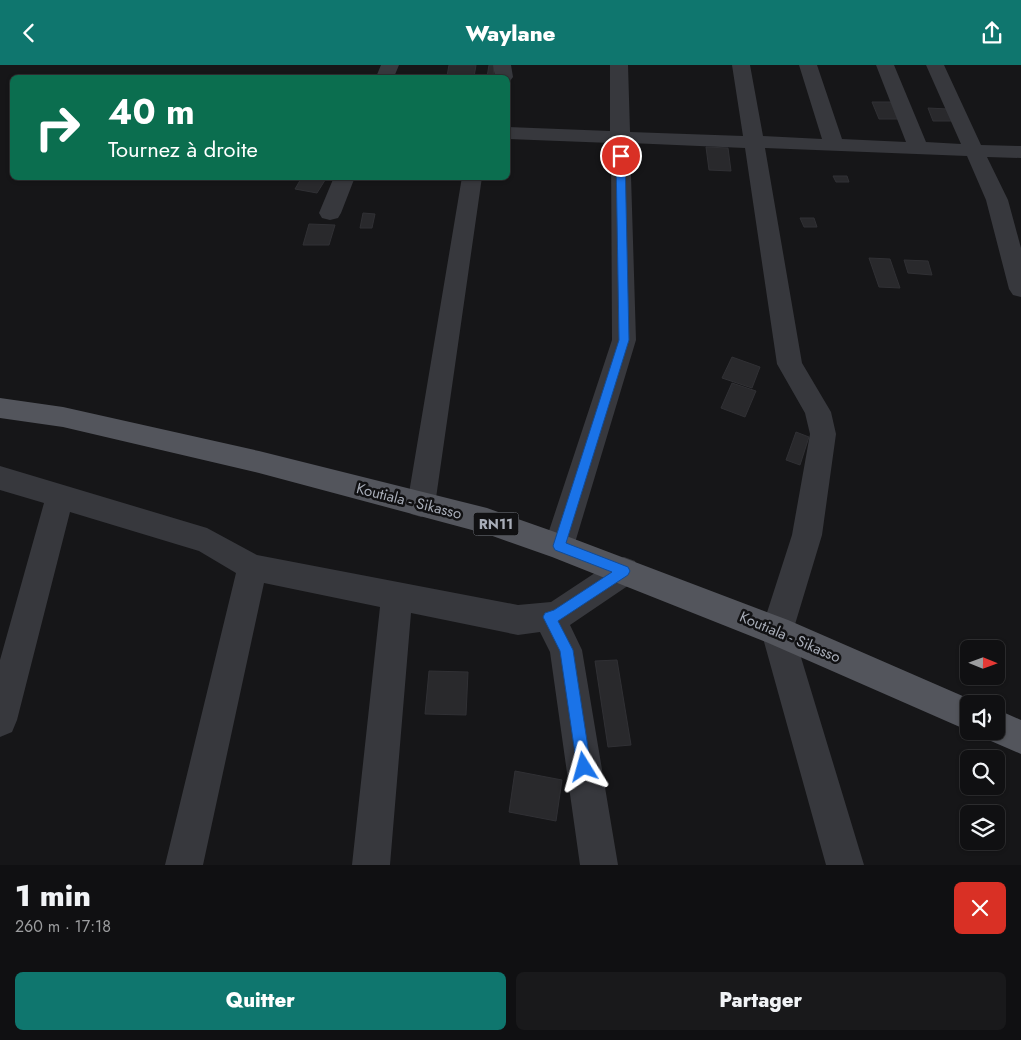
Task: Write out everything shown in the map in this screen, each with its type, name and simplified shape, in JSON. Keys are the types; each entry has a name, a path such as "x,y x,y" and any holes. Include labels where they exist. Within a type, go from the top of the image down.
{"main road":[{"name":"Koutiala - Sikasso","path":"0,408 63,417 119,429 259,462 487,521 559,546 777,631 960,711"},
{"path":"1005,731 1021,737"}],"street":[{"path":"559,546 624,340 619,65"},
{"path":"741,65 790,364 818,412 823,434 807,535 777,631 845,865"},
{"path":"808,65 834,145"},
{"path":"885,65 918,148"},
{"path":"935,65 997,200 1021,289"},
{"path":"510,133 1021,152"},
{"path":"330,213 344,180"},
{"path":"421,505 472,180"},
{"path":"0,479 208,541 252,567 518,620 556,616 624,571"},
{"path":"0,720 8,665 60,497"},
{"path":"184,865 252,567"},
{"path":"372,865 398,595"},
{"path":"549,617 566,650 599,865"}],"building":[{"path":"449,65 476,65 474,75 447,75"},
{"path":"489,65 494,65 493,75 487,75"},
{"path":"872,102 891,102 898,119 879,119"},
{"path":"928,108 948,109 953,121 933,121"},
{"path":"706,147 728,148 731,171 709,170"},
{"path":"833,176 847,176 849,182 836,182"},
{"path":"300,180 325,180 317,193 295,189"},
{"path":"363,213 375,214 372,228 360,228"},
{"path":"800,218 814,218 817,227 804,227"},
{"path":"309,224 335,225 329,245 303,245"},
{"path":"869,258 890,259 900,288 879,287"},
{"path":"904,260 928,261 932,275 908,273"},
{"path":"732,357 760,367 752,388 722,378"},
{"path":"732,383 756,391 745,417 721,408"},
{"path":"796,432 809,437 800,465 786,460"},
{"path":"617,660 631,745 608,747 595,661"},
{"path":"429,671 468,672 466,715 425,714"},
{"path":"515,771 562,780 556,821 509,812"}],"route":[{"path":"584,767 566,650 549,617 556,616 624,571 559,546 624,340 621,156"}]}
